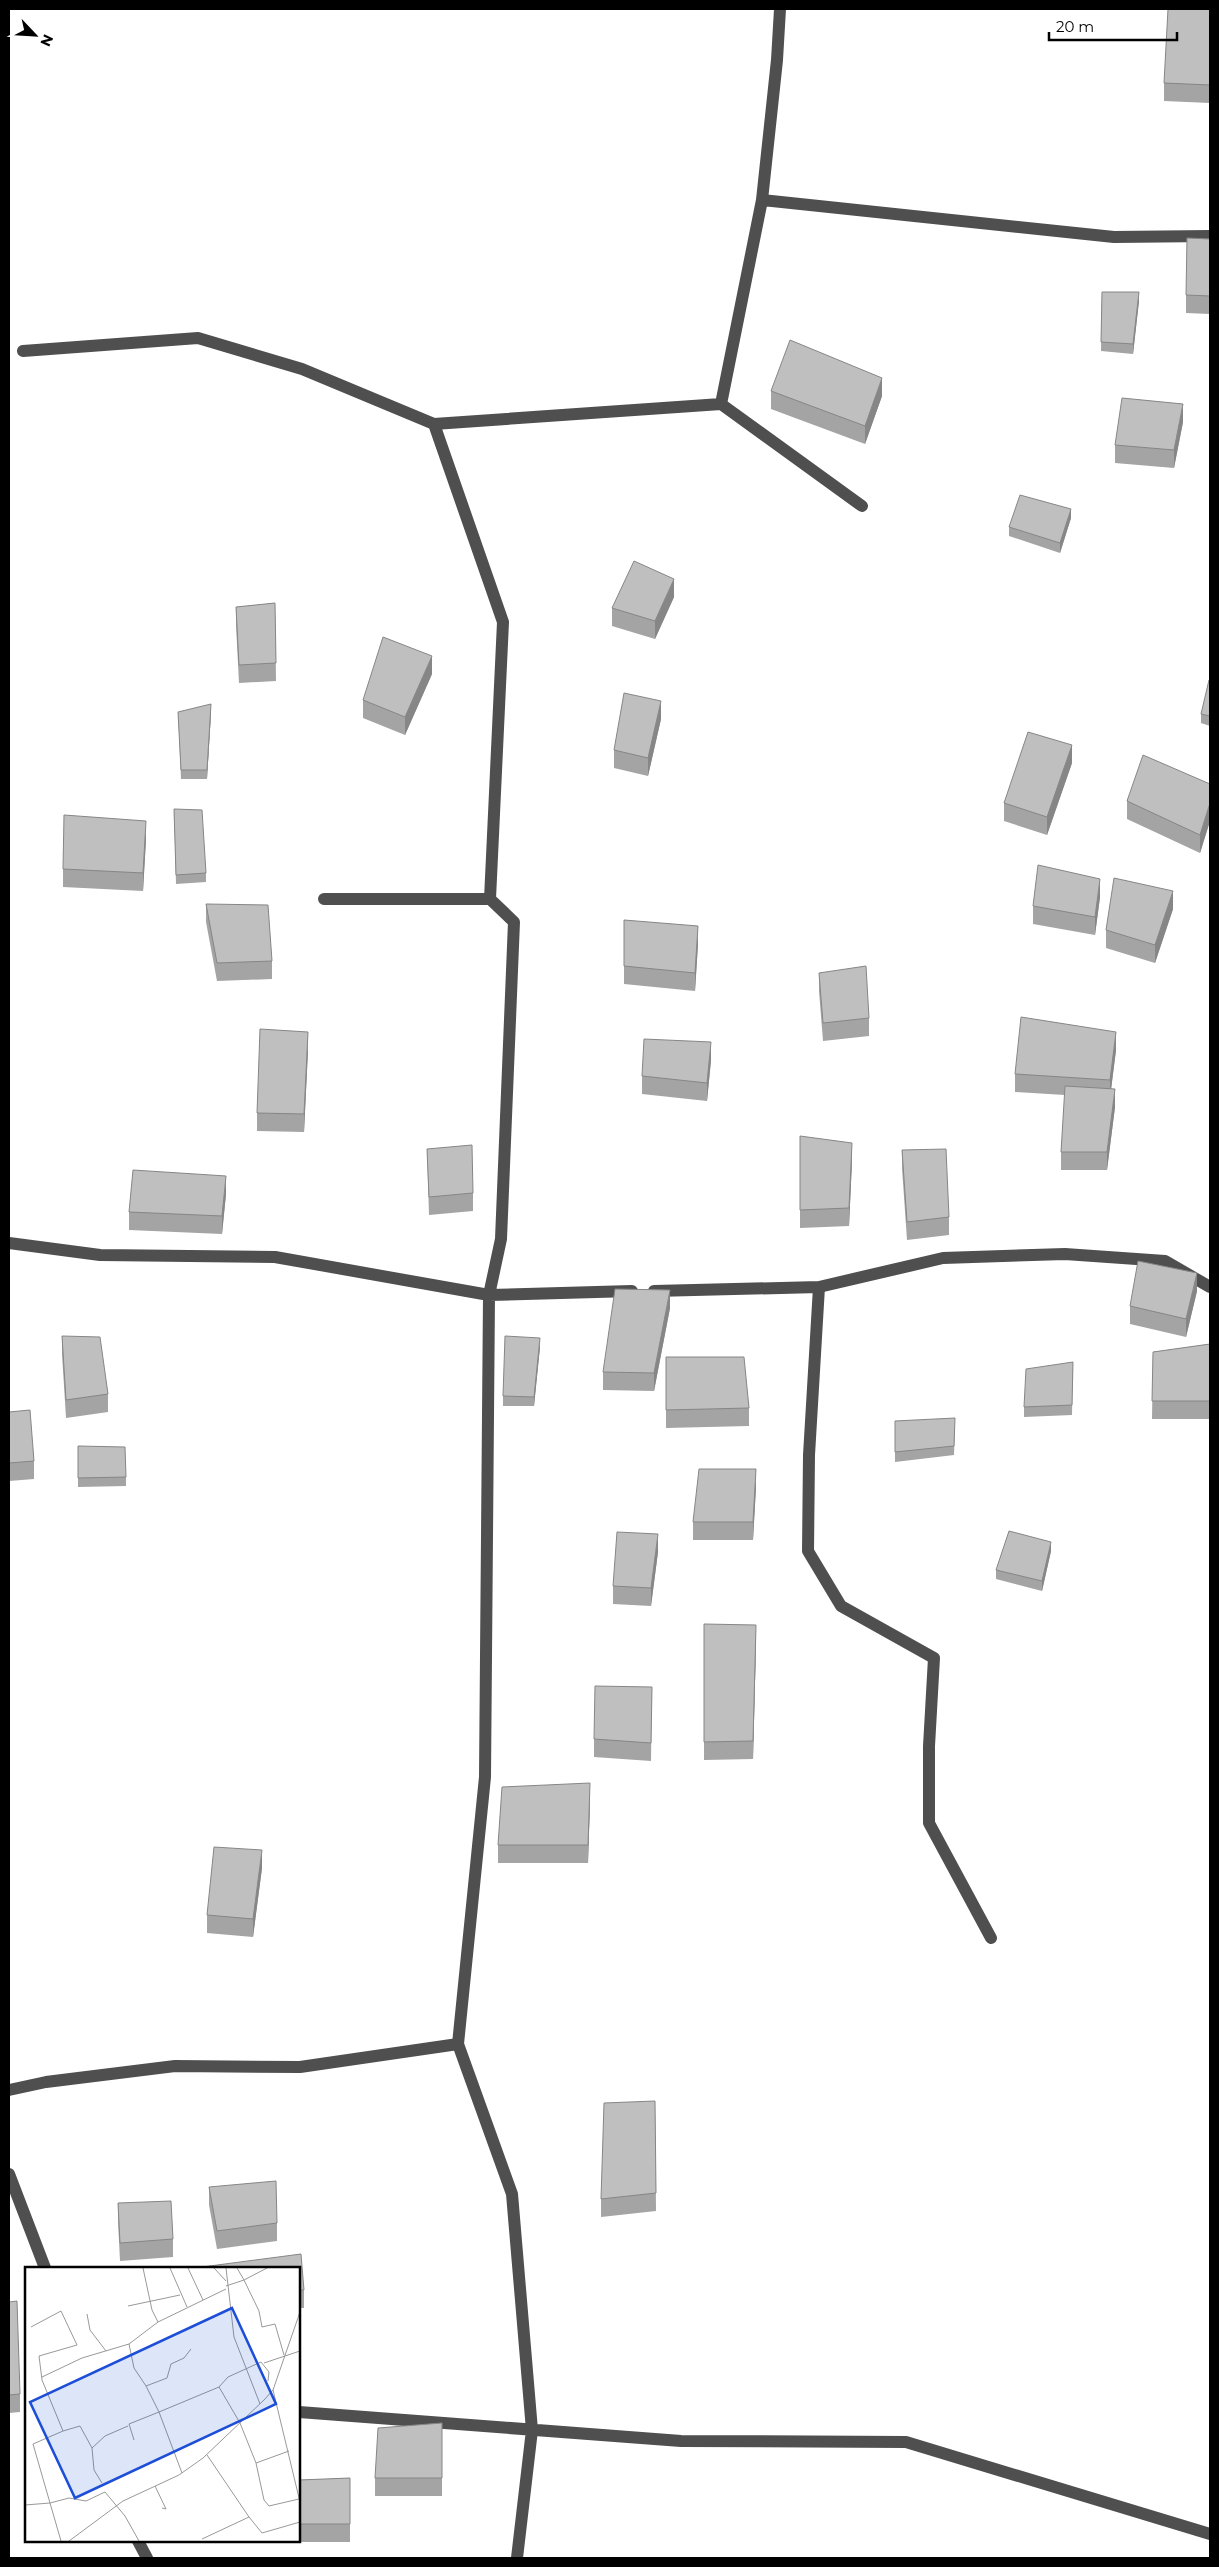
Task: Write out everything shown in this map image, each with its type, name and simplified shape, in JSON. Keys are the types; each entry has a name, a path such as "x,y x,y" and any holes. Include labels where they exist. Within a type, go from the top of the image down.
{"street":[{"path":"721,404 762,200 777,60 780,9"},
{"path":"762,200 1114,237 1210,236"},
{"path":"23,352 198,338 302,368 434,424 721,404 862,506"},
{"path":"434,424 503,622 490,899"},
{"path":"324,898 490,899 514,922 501,1239 489,1295 485,1777 458,2044 512,2194 532,2430 517,2558"},
{"path":"9,1243 100,1255 275,1256 489,1295 819,1288 943,1258 1065,1254 1165,1261 1210,1286"},
{"path":"819,1288 809,1455 808,1551 841,1606 934,1658 929,1823 991,1938"},
{"path":"9,2090 46,2082 175,2066 300,2067 458,2044"},
{"path":"9,2174 45,2267"},
{"path":"300,2412 681,2441 906,2442 1210,2534"},
{"path":"138,2542 146,2558"}],"building":[{"path":"1168,9 1210,9 1210,85 1164,83"},
{"path":"1187,238 1210,239 1210,296 1186,295"},
{"path":"1102,292 1139,292 1133,344 1101,342"},
{"path":"790,340 882,378 865,426 771,391"},
{"path":"1122,398 1183,404 1174,450 1115,445"},
{"path":"1020,495 1071,509 1060,543 1009,527"},
{"path":"634,561 674,579 655,621 612,608"},
{"path":"275,603 276,663 239,665 236,607"},
{"path":"383,637 432,656 405,717 363,700"},
{"path":"1210,680 1210,716 1201,714"},
{"path":"624,693 661,701 648,758 614,750"},
{"path":"211,704 207,770 181,770 178,712"},
{"path":"1028,732 1072,745 1047,817 1004,803"},
{"path":"1143,755 1210,784 1210,803 1200,835 1127,801"},
{"path":"174,809 202,810 206,873 176,875"},
{"path":"64,815 146,821 143,873 63,869"},
{"path":"1038,865 1100,879 1095,917 1033,906"},
{"path":"1114,878 1173,891 1155,945 1106,930"},
{"path":"206,904 268,905 272,961 217,963"},
{"path":"624,920 698,926 695,973 624,966"},
{"path":"866,966 869,1018 823,1023 819,973"},
{"path":"1021,1017 1116,1032 1110,1080 1015,1074"},
{"path":"260,1029 308,1032 304,1114 257,1113"},
{"path":"644,1039 711,1042 707,1083 642,1076"},
{"path":"1065,1086 1115,1089 1107,1152 1061,1152"},
{"path":"800,1136 852,1143 849,1208 800,1210"},
{"path":"472,1145 473,1193 429,1197 427,1149"},
{"path":"946,1149 949,1217 907,1222 902,1150"},
{"path":"133,1170 226,1176 222,1216 129,1212"},
{"path":"1138,1261 1197,1273 1186,1319 1130,1306"},
{"path":"615,1289 670,1290 654,1373 603,1372"},
{"path":"62,1336 100,1337 108,1394 66,1400"},
{"path":"505,1336 540,1338 534,1397 503,1396"},
{"path":"1210,1344 1210,1401 1152,1401 1153,1352"},
{"path":"666,1357 744,1357 749,1408 666,1410"},
{"path":"1073,1362 1072,1405 1024,1407 1026,1369"},
{"path":"30,1410 34,1461 9,1463 9,1412"},
{"path":"955,1418 954,1446 895,1452 895,1421"},
{"path":"78,1446 125,1447 126,1477 78,1478"},
{"path":"699,1469 756,1469 753,1522 693,1522"},
{"path":"1009,1531 1051,1542 1042,1581 996,1570"},
{"path":"617,1532 658,1534 651,1588 613,1586"},
{"path":"704,1624 756,1625 753,1741 704,1742"},
{"path":"595,1686 652,1687 651,1743 594,1739"},
{"path":"590,1783 588,1845 498,1845 502,1787"},
{"path":"214,1847 262,1850 253,1919 207,1915"},
{"path":"655,2101 656,2193 601,2199 604,2103"},
{"path":"276,2181 277,2223 217,2231 209,2187"},
{"path":"171,2201 173,2239 120,2243 118,2203"},
{"path":"301,2254 304,2290 300,2290 300,2267 202,2267"},
{"path":"17,2301 20,2394 9,2395 9,2302"},
{"path":"442,2423 442,2478 375,2478 378,2428"},
{"path":"350,2478 350,2524 300,2524 300,2480"}]}
